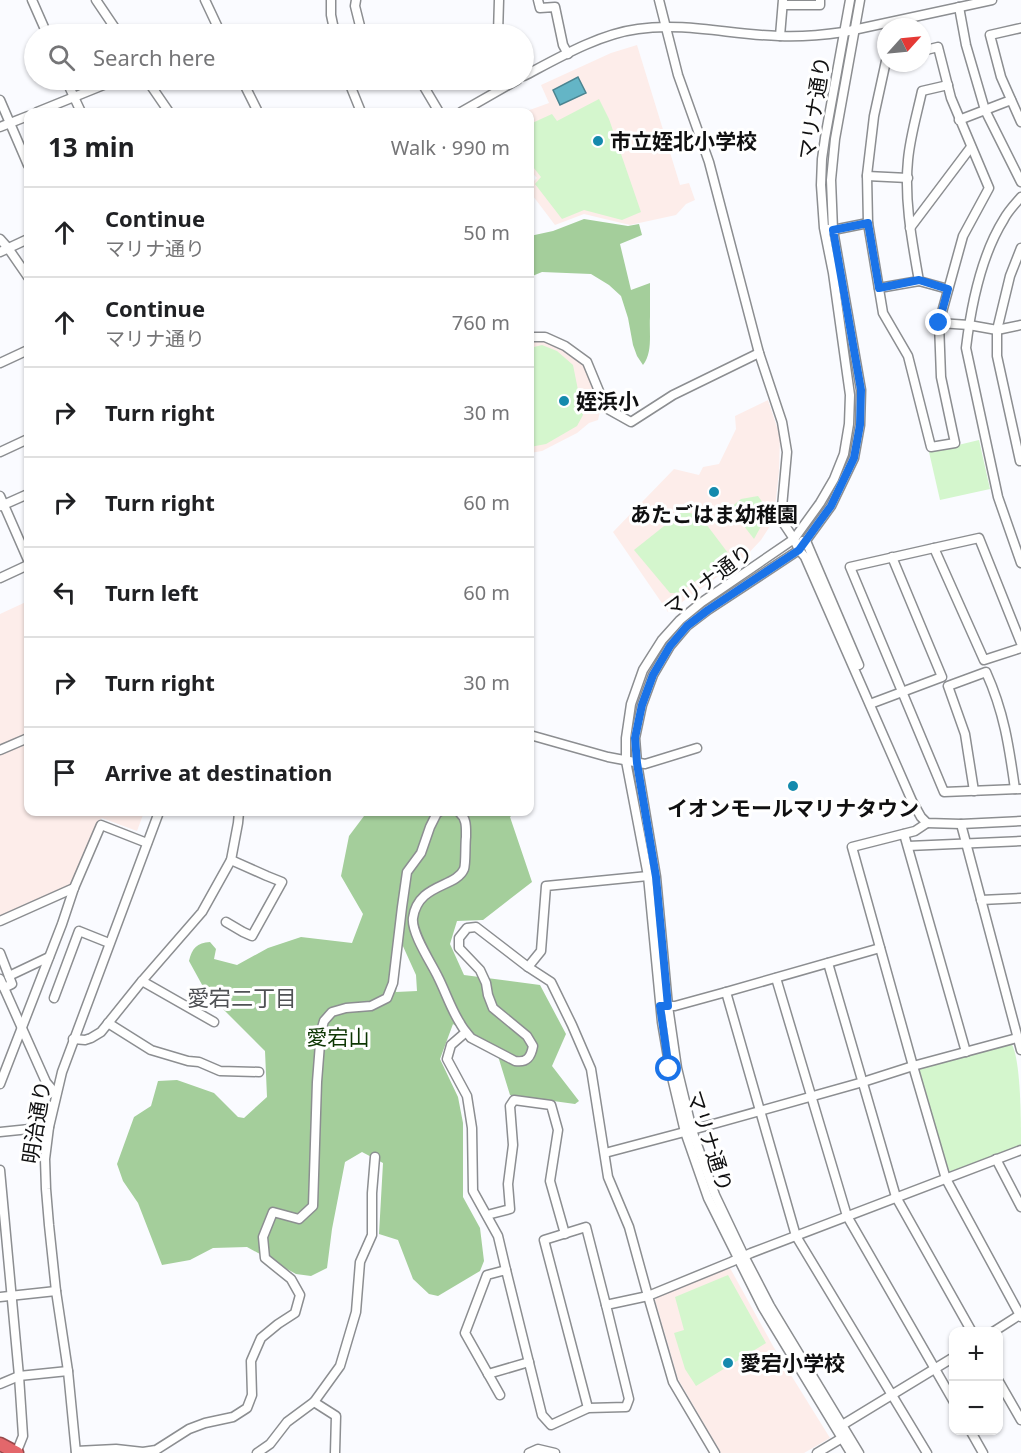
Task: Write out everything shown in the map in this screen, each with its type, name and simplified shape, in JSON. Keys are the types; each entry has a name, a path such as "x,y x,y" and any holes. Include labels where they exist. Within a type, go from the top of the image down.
{"highway":[{"path":"0,1443 19,1452"}],"street":[{"path":"32,0 42,24"},
{"path":"96,0 112,24"},
{"path":"205,0 216,24"},
{"path":"331,0 333,24"},
{"path":"356,0 355,6 360,24"},
{"path":"498,24 499,0"},
{"path":"538,0 540,8 555,7 563,45 568,54"},
{"path":"659,0 678,75 710,162 759,353 782,422 787,452 782,507 784,524 805,557 923,814 935,819 1021,816"},
{"path":"780,36 783,2 820,5 820,0"},
{"name":"マリナ通り","path":"664,1006 656,877 635,738 642,705 653,675 670,646 687,626 799,550 831,506 854,458 860,425 861,390 821,185 822,159 850,0"},
{"name":"マリナ通り","path":"859,1453 763,1308 741,1257 708,1198 688,1131 664,1006 648,876 626,761 626,738 631,704 643,670 662,640 680,620 702,602 794,539 820,503 834,479 844,454 849,424 849,380 833,273 829,229 835,139 860,0"},
{"path":"534,71 601,39 640,28 681,28 780,36 843,32 992,0"},
{"path":"959,7 966,45 985,110 1021,182"},
{"path":"1021,28 990,35 1000,77 1021,122"},
{"path":"884,72 874,116 867,176 868,223 884,313 908,356 931,447 955,443 941,377 939,323 963,236 989,188 959,120 939,47 931,49"},
{"path":"919,280 910,228 908,160 922,91 948,85"},
{"path":"70,90 79,108"},
{"path":"48,108 93,90"},
{"path":"154,90 166,108"},
{"path":"247,90 256,108"},
{"path":"352,90 359,108"},
{"path":"426,90 437,108"},
{"path":"467,108 494,90"},
{"path":"0,100 24,156"},
{"path":"959,120 1011,100"},
{"path":"0,128 24,118"},
{"path":"910,228 971,147"},
{"path":"867,176 908,178"},
{"path":"1021,196 1004,218 985,257 966,348 998,497 1021,563"},
{"path":"829,229 868,223"},
{"path":"0,239 4,250 24,272"},
{"path":"4,250 24,241"},
{"path":"1021,248 1010,276 997,330 997,356 1021,460"},
{"path":"1010,276 1021,279"},
{"path":"879,288 919,280 948,289"},
{"path":"939,323 997,330 1021,325"},
{"path":"534,337 545,337 566,346 587,362 606,408 631,422 673,395 759,353"},
{"path":"0,363 24,352"},
{"path":"0,452 24,441"},
{"path":"24,495 1,503 24,552"},
{"path":"974,791 965,734 948,686 986,672 1008,737 1018,789 974,791 944,792 850,567 979,538 1021,643"},
{"path":"794,539 806,541 912,801 927,823"},
{"path":"934,548 984,660 1021,648"},
{"path":"872,703 942,677 892,557"},
{"path":"0,578 24,567"},
{"path":"534,736 608,758 645,764 698,748"},
{"path":"0,750 24,740"},
{"name":"明治通り","path":"76,1452 46,1189 45,1160 49,1127 62,1072 73,1039 157,816"},
{"path":"73,1039 85,1040 101,1032 202,912 231,860 239,816"},
{"path":"76,1452 116,1449 143,1452 156,1450 189,1429 233,1417 247,1408 252,1395 251,1360 261,1338 295,1313 300,1295 291,1279 265,1258 263,1237 273,1212 299,1219 313,1206 315,1110 321,1031 324,1021 332,1012 346,1008 371,1006 387,998 393,983 407,872 421,853 436,816"},
{"path":"463,816 466,822 464,869 458,877 425,894 418,905 413,920 419,940 461,1026 471,1038 515,1061 526,1060 533,1046 527,1036 493,1008 480,970 459,948 459,938 467,928 476,927 551,982 591,1069 608,1177 629,1227 673,1382 715,1453"},
{"path":"1001,1327 1021,1315 946,1179 852,847 915,831 927,823 1021,821"},
{"path":"961,824 1021,1050"},
{"path":"0,1084 63,924 74,888 101,825 147,843"},
{"path":"904,834 966,1052"},
{"path":"908,846 1021,841"},
{"path":"226,922 252,936 282,882 231,860"},
{"path":"528,967 541,951 546,886 648,876"},
{"path":"0,921 74,888"},
{"path":"981,900 1021,898"},
{"path":"54,998 80,931 109,943"},
{"path":"664,1006 726,992 880,948"},
{"path":"0,953 5,978 4,988 46,1082 56,1094"},
{"path":"5,978 49,957"},
{"path":"828,963 896,1197 969,1327"},
{"path":"776,978 846,1216 949,1394"},
{"path":"142,981 214,1022"},
{"path":"726,992 796,1236 927,1453"},
{"path":"108,1023 151,1050 199,1062 220,1071 259,1072"},
{"path":"466,1032 451,1045 447,1059 467,1096 472,1128 473,1191 498,1236 543,1415 551,1425 588,1408 626,1407 629,1399 586,1227 544,1240 588,1408"},
{"path":"605,1153 1017,1038"},
{"path":"487,1215 510,1209 508,1184 513,1145 510,1106 514,1100 551,1105 558,1130 550,1181 565,1234"},
{"path":"0,1132 49,1127"},
{"path":"606,1305 648,1296 741,1257 1021,1150"},
{"path":"257,1453 270,1444 287,1422 314,1402 340,1366 356,1312 360,1262 372,1235 375,1157"},
{"path":"996,1159 1021,1207"},
{"path":"0,1170 2,1216 19,1376 23,1436 19,1452"},
{"path":"500,1395 465,1333 487,1275 506,1270"},
{"path":"0,1297 56,1291"},
{"path":"839,1426 949,1360"},
{"path":"488,1374 529,1362"},
{"path":"0,1384 19,1376 68,1371"},
{"path":"1000,1381 1021,1420"},
{"path":"314,1402 336,1416 335,1453"},
{"name":"マリナ通り","path":"839,1426 842,1438 851,1453"},
{"path":"972,1435 983,1453"},
{"path":"817,1453 842,1438"},
{"path":"529,1453 538,1449 555,1453"}],"shaded area":[{"name":"市立姪北小学校","path":"637,45 680,185 689,183 695,200 686,204 676,215 630,225 584,214 555,225 534,197 534,181 537,178 534,175 534,108 549,103 541,85 611,53"},
{"name":"姪浜小","path":"545,339 571,352 584,365 598,394 601,407 598,420 542,451 534,452 534,340"},
{"name":"あたごはま幼稚園","path":"768,400 780,436 775,508 770,526 761,540 744,558 668,612 613,532 674,469 699,475 703,467 719,464 736,429 735,416"},
{"path":"24,603 24,816 143,816 137,831 102,818 99,820 74,884 0,917 0,614"},
{"name":"愛宕小学校","path":"730,1268 773,1346 830,1438 804,1453 721,1453 678,1379 655,1300 658,1296"}],"green space":[{"path":"599,99 609,119 641,212 622,220 584,210 562,219 535,184 541,177 534,168 534,122 552,114 557,121"},
{"path":"584,219 628,226 639,224 642,235 620,244 631,290 650,283 650,342 643,365 633,345 621,296 609,285 591,274 542,272 534,275 534,235 553,231"},
{"name":"姪浜小","path":"542,345 557,351 573,365 583,415 577,426 546,444 534,446 534,347"},
{"path":"979,440 990,489 940,500 929,452"},
{"path":"758,496 766,507 764,521 754,539 730,508 741,499"},
{"path":"683,511 700,516 731,557 678,593 670,593 634,550"},
{"name":"愛宕山","path":"364,816 511,816 532,882 483,920 457,921 450,944 464,975 540,985 566,1034 552,1066 579,1101 575,1104 510,1095 498,1056 453,1024 440,1059 458,1097 463,1123 463,1197 480,1228 484,1261 480,1271 438,1296 429,1294 413,1279 398,1240 379,1234 383,1163 362,1152 345,1162 327,1268 311,1276 296,1274 247,1247 213,1248 190,1260 162,1265 138,1203 123,1181 117,1164 134,1117 151,1106 158,1081 177,1080 214,1093 238,1117 244,1118 267,1097 265,1051 206,992 189,961 190,956 198,945 210,942 216,949 214,959 237,965 268,948 301,937 352,943 363,914 341,876 349,836","holes":["402,944 416,975 417,991 396,992"]},
{"path":"1011,1043 1019,1076 1021,1145 949,1172 946,1170 917,1071"},
{"path":"728,1275 766,1343 696,1386 685,1369 674,1333 684,1330 675,1297"}],"water":[{"path":"578,77 586,93 560,105 553,90"}],"place":[{"name":"市立姪北小学校","path":"598,141"},
{"name":"姪浜小","path":"564,401"},
{"name":"あたごはま幼稚園","path":"714,492"},
{"name":"イオンモールマリナタウン","path":"793,786"},
{"name":"愛宕小学校","path":"728,1363"}],"district":[{"name":"愛宕二丁目","path":"242,997"}],"route":[{"path":"669,1069 660,1006 668,1006 656,877 635,738 642,705 653,675 670,646 687,626 799,550 831,506 854,458 860,425 861,390 833,230 868,223 879,288 919,280 948,289 939,323"}]}
